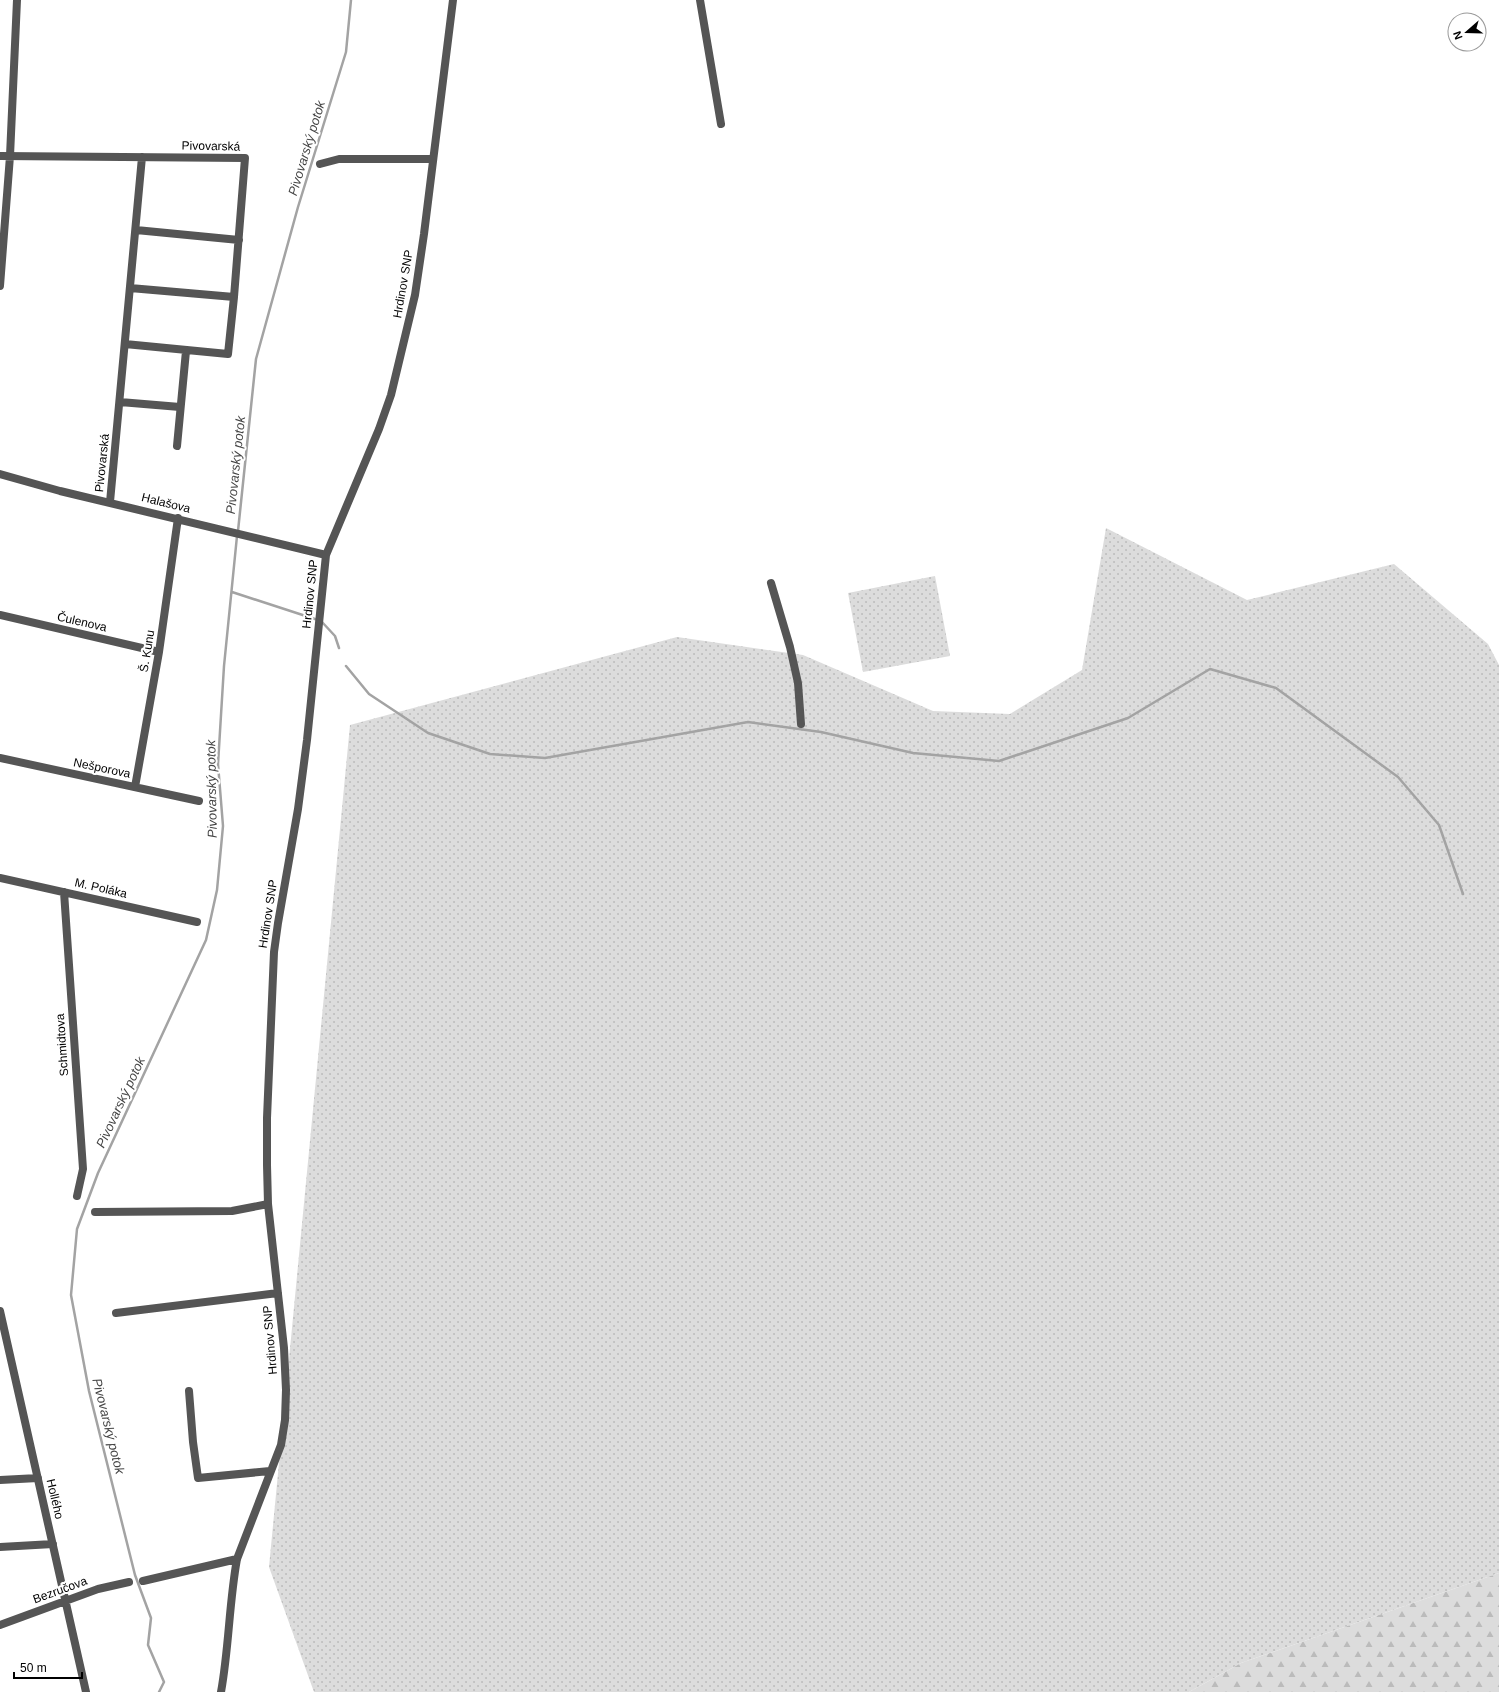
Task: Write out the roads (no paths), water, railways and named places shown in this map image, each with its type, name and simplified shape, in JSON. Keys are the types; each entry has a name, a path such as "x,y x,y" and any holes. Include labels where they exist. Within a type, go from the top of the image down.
{"street":[{"path":"0,286 10,156 17,0"},
{"name":"Hrdinov SNP","path":"220,1692 225,1667 233,1578 237,1559 281,1445 285,1420 286,1390 284,1348 268,1204 267,1118 274,952 298,809 307,740 326,555 379,429 391,395 414,296 453,0"},
{"path":"700,0 721,124"},
{"name":"Pivovarská","path":"0,156 245,158 228,354 125,344"},
{"name":"Pivovarská","path":"110,502 142,157"},
{"path":"320,164 339,159 433,159"},
{"path":"136,230 239,240"},
{"path":"130,288 234,297"},
{"path":"177,446 186,351"},
{"path":"120,402 180,407"},
{"name":"Halašova","path":"0,474 326,555"},
{"name":"Š. Kunu","path":"135,787 159,652 178,518"},
{"path":"771,583 790,647 798,683 801,724"},
{"name":"Čulenova","path":"0,615 159,652"},
{"name":"Nešporova","path":"0,758 199,801"},
{"name":"M. Poláka","path":"0,878 197,922"},
{"name":"Schmidtova","path":"64,892 83,1169 77,1196"},
{"path":"95,1212 232,1211 268,1204"},
{"path":"116,1313 278,1293"},
{"name":"Hollého","path":"0,1311 3,1342 38,1478 86,1692"},
{"path":"189,1391 193,1442 198,1478 270,1471"},
{"path":"0,1480 38,1478"},
{"path":"0,1547 53,1544"},
{"path":"143,1581 237,1559"},
{"name":"Bezručova","path":"0,1625 98,1589 129,1582"}],"waterway":[{"name":"Pivovarský potok","path":"238,531 256,359 298,207 346,52 351,0"},
{"name":"Pivovarský potok","path":"159,1692 164,1682 148,1645 151,1618 135,1575 89,1391 71,1295 77,1229 98,1173 206,940 217,890 223,826 218,764 224,666 237,536"},
{"path":"232,592 318,620"},
{"path":"322,622 335,636 339,648"},
{"path":"346,666 369,694 428,733 490,754 545,758 748,722 821,732 913,753 999,761 1128,718 1210,669 1276,688 1398,777 1439,825 1463,894"}]}
